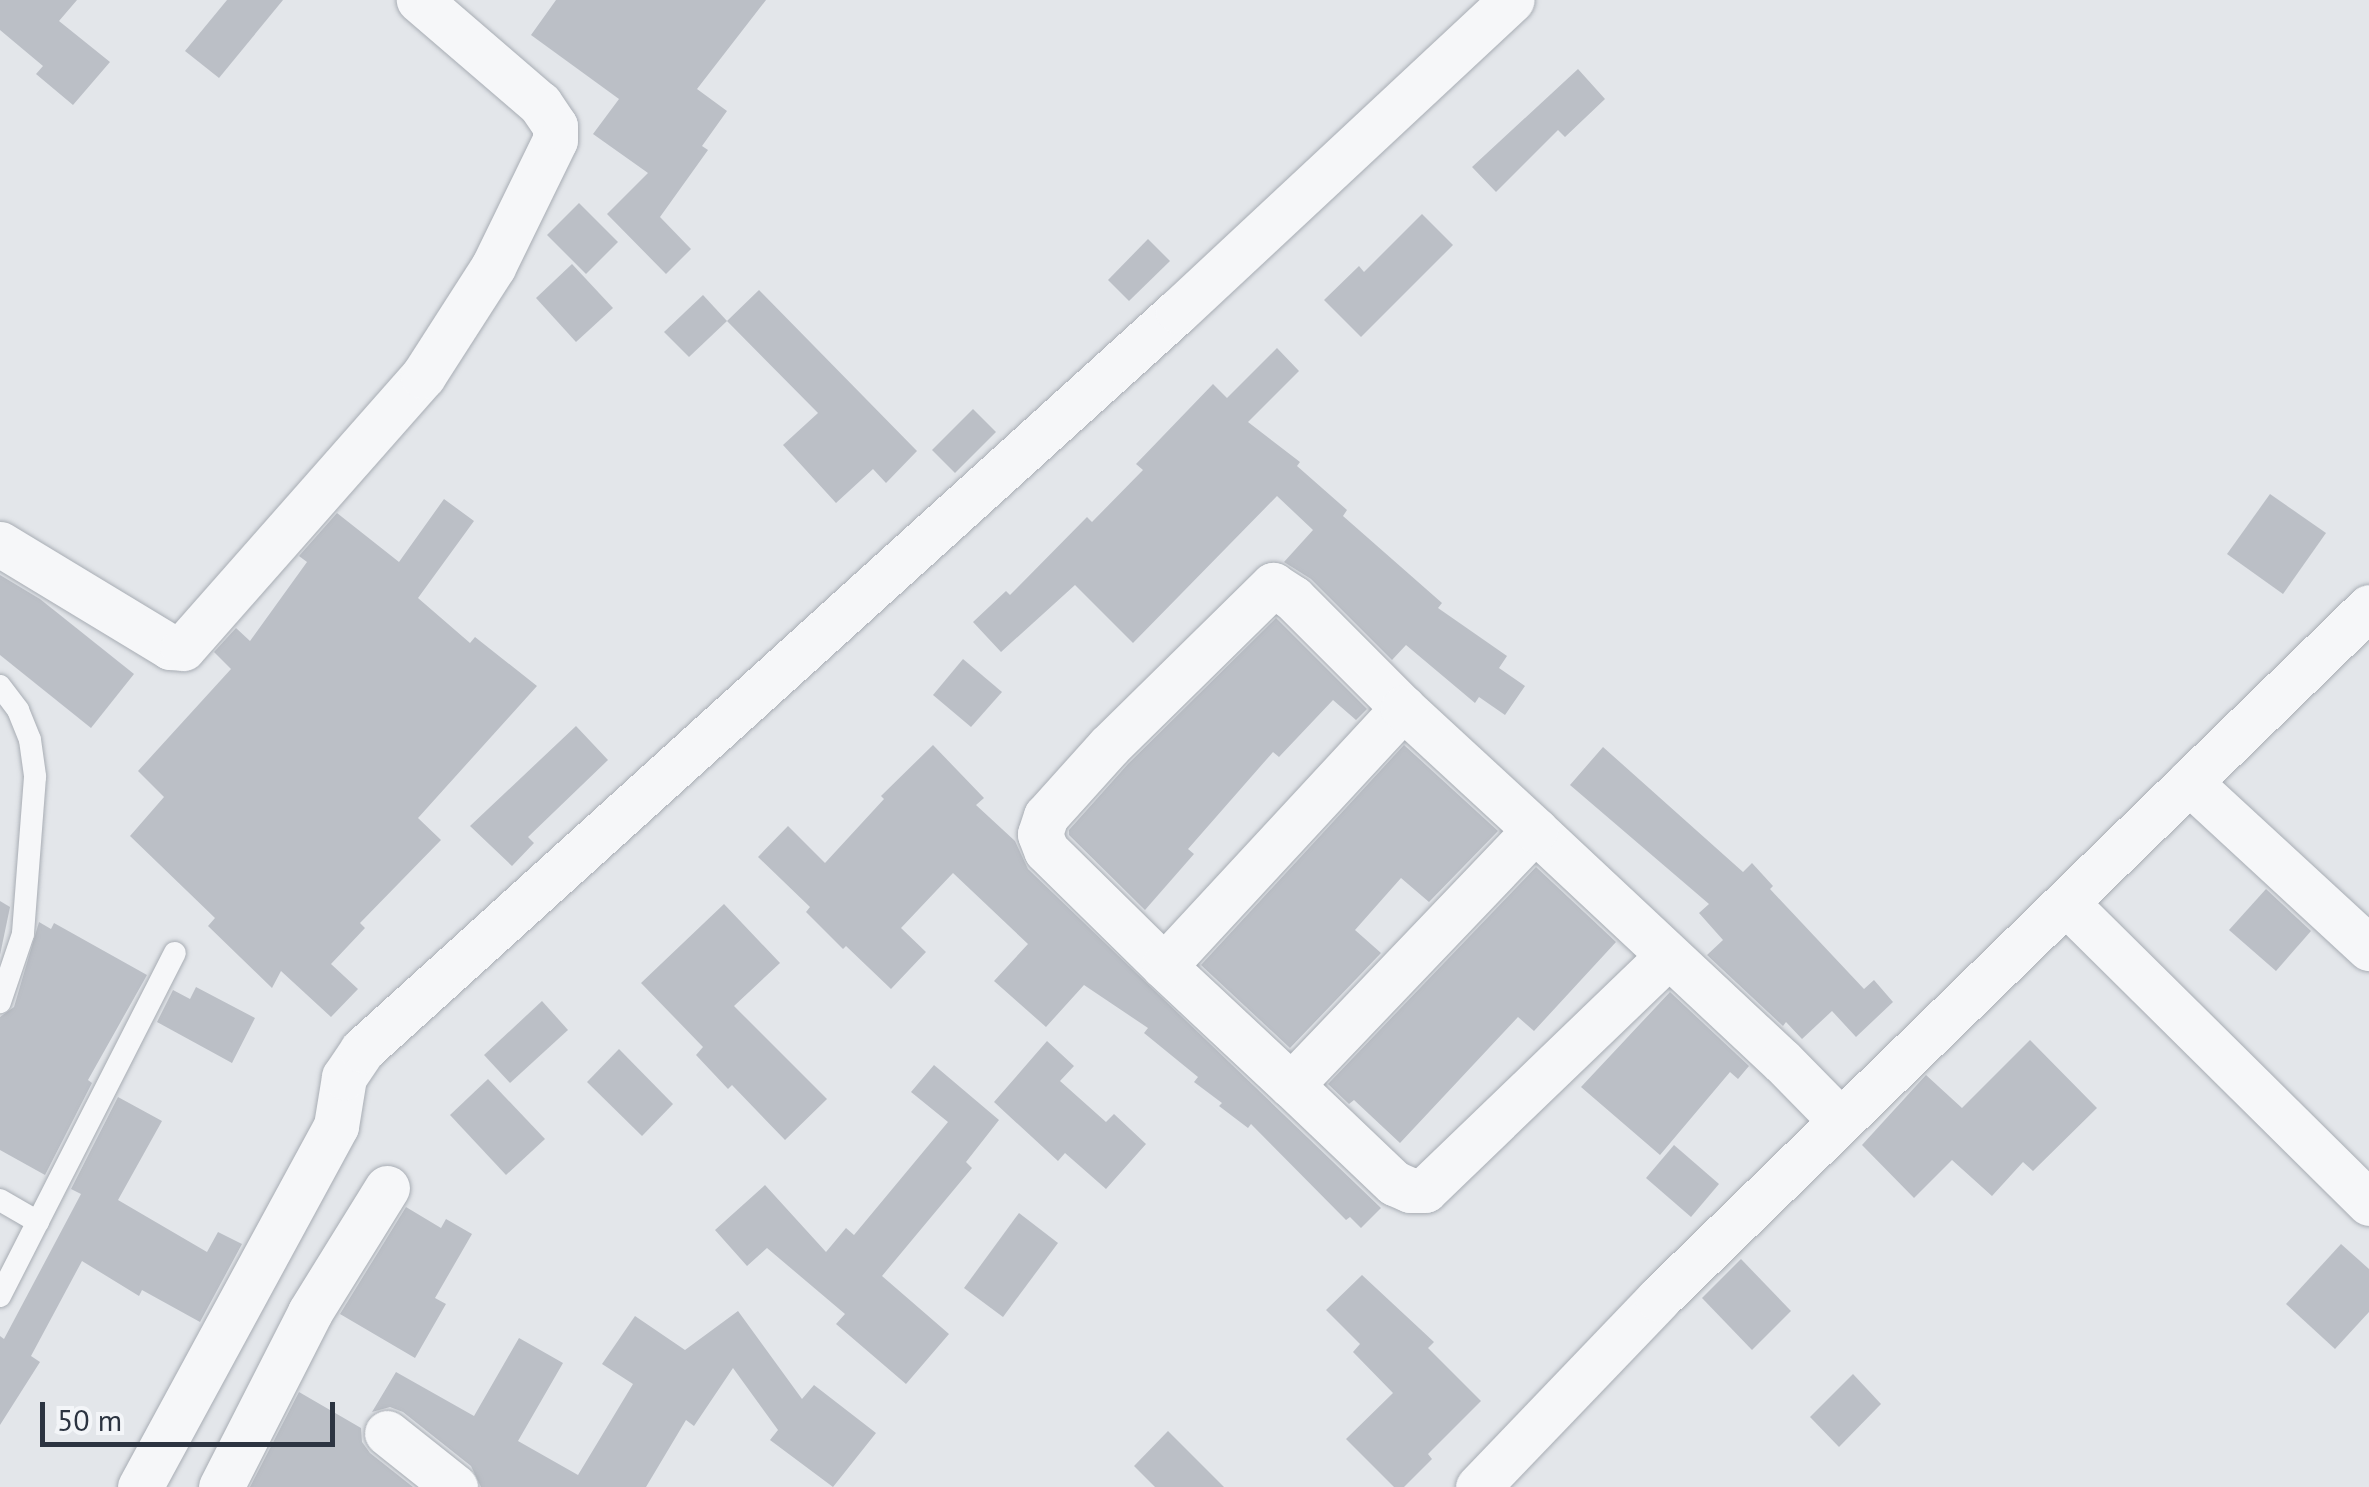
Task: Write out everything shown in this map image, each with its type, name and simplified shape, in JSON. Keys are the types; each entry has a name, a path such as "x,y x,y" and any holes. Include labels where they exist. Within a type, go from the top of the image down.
{"street":[{"path":"0,544 170,647 183,648 423,376 493,267 556,140 555,126 540,104 419,0"},
{"path":"140,1487 336,1126 344,1077 362,1050 1178,311 1512,0"},
{"path":"1668,956 1521,1102 1425,1190 1410,1190 1394,1184 1164,966 1046,850 1040,834 1046,816 1109,746 1273,585 1293,598 1402,708 1536,830 1840,1120"},
{"path":"1478,1487 1658,1299 2369,607"},
{"path":"1164,966 1402,708"},
{"path":"2189,782 2369,948"},
{"path":"1290,1084 1536,830"},
{"path":"2068,904 2369,1203"},
{"path":"221,1487 310,1312 387,1188"},
{"path":"387,1434 455,1487"}],"lane":[{"path":"0,686 18,710 30,740 35,777 22,934 0,1002"},
{"path":"0,1296 175,953"},
{"path":"0,1200 38,1222"}],"building":[{"path":"0,0 77,0 59,21 110,62 73,105 36,74 43,66 0,30"},
{"path":"227,0 283,0 219,78 185,51"},
{"path":"556,0 766,0 697,89 727,111 702,146 708,150 660,217 691,249 666,274 607,214 648,173 593,134 619,99 531,35"},
{"path":"1578,69 1605,99 1565,137 1558,130 1496,192 1472,167"},
{"path":"579,203 618,242 586,274 547,235"},
{"path":"1422,214 1453,245 1361,337 1324,300 1359,266 1364,272"},
{"path":"1148,239 1170,261 1129,301 1108,280"},
{"path":"572,264 613,308 576,342 536,298"},
{"path":"759,290 917,451 886,483 873,469 836,503 783,445 818,413 727,321"},
{"path":"703,295 727,321 689,357 664,332"},
{"path":"1277,348 1299,371 1248,422 1300,462 1297,466 1347,510 1343,516 1442,603 1438,608 1507,656 1499,668 1525,686 1505,715 1479,697 1475,703 1406,645 1392,660 1311,579 1284,562 1313,530 1277,496 1133,643 1075,585 1001,652 973,622 1006,591 1010,595 1087,517 1092,522 1143,470 1136,464 1213,384 1227,398"},
{"path":"973,409 996,432 955,473 932,450"},
{"path":"2270,494 2326,533 2283,594 2227,554"},
{"path":"444,499 474,521 418,598 470,643 475,637 537,686 418,818 441,840 360,923 365,928 331,964 358,989 331,1017 281,971 272,988 208,926 215,918 130,836 164,797 138,771 231,669 214,652 236,628 250,641 307,562 299,556 337,513 399,562"},
{"path":"0,575 40,599 134,674 91,728 0,655"},
{"path":"1276,618 1367,709 1356,720 1333,700 1279,757 1273,752 1188,849 1194,854 1145,910 1069,835 1069,830 1128,764"},
{"path":"963,659 1002,692 971,727 933,695"},
{"path":"576,726 608,760 528,837 534,843 512,866 470,826"},
{"path":"933,745 984,798 976,805 1015,841 1028,869 1381,1208 1361,1228 1350,1217 1346,1220 1251,1124 1248,1128 1219,1106 1222,1103 1194,1082 1198,1077 1144,1033 1148,1028 1084,985 1046,1027 994,981 1028,944 953,873 901,928 926,952 891,989 846,946 843,949 806,912 810,907 758,857 788,826 825,863 884,799 881,796"},
{"path":"1404,745 1498,831 1429,902 1401,878 1355,930 1381,953 1290,1048 1201,965"},
{"path":"1603,747 1743,872 1752,863 1773,886 1770,889 1864,989 1874,980 1893,1002 1856,1037 1832,1011 1802,1039 1786,1022 1783,1026 1707,955 1723,940 1699,913 1709,904 1570,785"},
{"path":"1536,867 1616,942 1534,1031 1518,1017 1400,1143 1354,1100 1349,1104 1328,1084"},
{"path":"2266,889 2311,931 2276,971 2229,930"},
{"path":"0,901 10,907 0,955"},
{"path":"724,904 780,963 734,1006 827,1099 785,1140 732,1085 728,1089 696,1055 703,1047 641,983"},
{"path":"39,922 51,929 54,923 147,975 88,1080 92,1083 45,1175 0,1150 0,1017 14,1007"},
{"path":"196,987 255,1018 232,1063 157,1022 173,990 190,999"},
{"path":"1670,992 1749,1066 1738,1079 1730,1072 1660,1155 1581,1087"},
{"path":"542,1001 568,1030 510,1083 484,1055"},
{"path":"2030,1040 2097,1108 2033,1171 2023,1162 1992,1196 1952,1160 1914,1198 1862,1145 1926,1075 1962,1108"},
{"path":"1047,1041 1074,1066 1060,1081 1106,1122 1114,1114 1146,1144 1106,1189 1065,1153 1058,1161 994,1102"},
{"path":"619,1049 673,1104 642,1136 587,1082"},
{"path":"934,1065 999,1120 966,1162 972,1168 882,1276 949,1334 906,1384 836,1324 845,1314 767,1248 747,1266 715,1230 765,1185 826,1252 846,1228 854,1235 948,1122 911,1092"},
{"path":"488,1079 545,1139 506,1175 450,1115"},
{"path":"118,1097 162,1121 118,1200 207,1252 218,1232 242,1244 200,1322 142,1290 139,1296 82,1261 31,1356 40,1362 0,1425 0,1336 4,1339 81,1194 71,1189"},
{"path":"1674,1145 1719,1184 1691,1217 1646,1178"},
{"path":"406,1207 441,1228 446,1219 472,1234 435,1298 446,1304 415,1358 340,1314"},
{"path":"1019,1213 1058,1243 1003,1317 964,1288"},
{"path":"2341,1244 2369,1269 2369,1312 2335,1349 2286,1304"},
{"path":"1741,1259 1791,1311 1752,1350 1702,1298"},
{"path":"1362,1275 1434,1342 1428,1348 1481,1401 1428,1454 1432,1459 1404,1487 1394,1487 1346,1439 1393,1393 1353,1352 1360,1344 1326,1310"},
{"path":"738,1311 802,1399 814,1385 876,1433 833,1487 770,1440 778,1430 733,1368 694,1426 686,1420 646,1487 481,1487 471,1466 403,1412 390,1407 372,1412 396,1372 474,1416 519,1338 563,1363 518,1441 578,1475 633,1384 602,1364 635,1316 685,1350"},
{"path":"1853,1374 1881,1404 1839,1447 1810,1417"},
{"path":"299,1392 361,1428 362,1442 370,1453 413,1487 250,1487"},
{"path":"1168,1431 1224,1487 1155,1487 1134,1466"}]}
